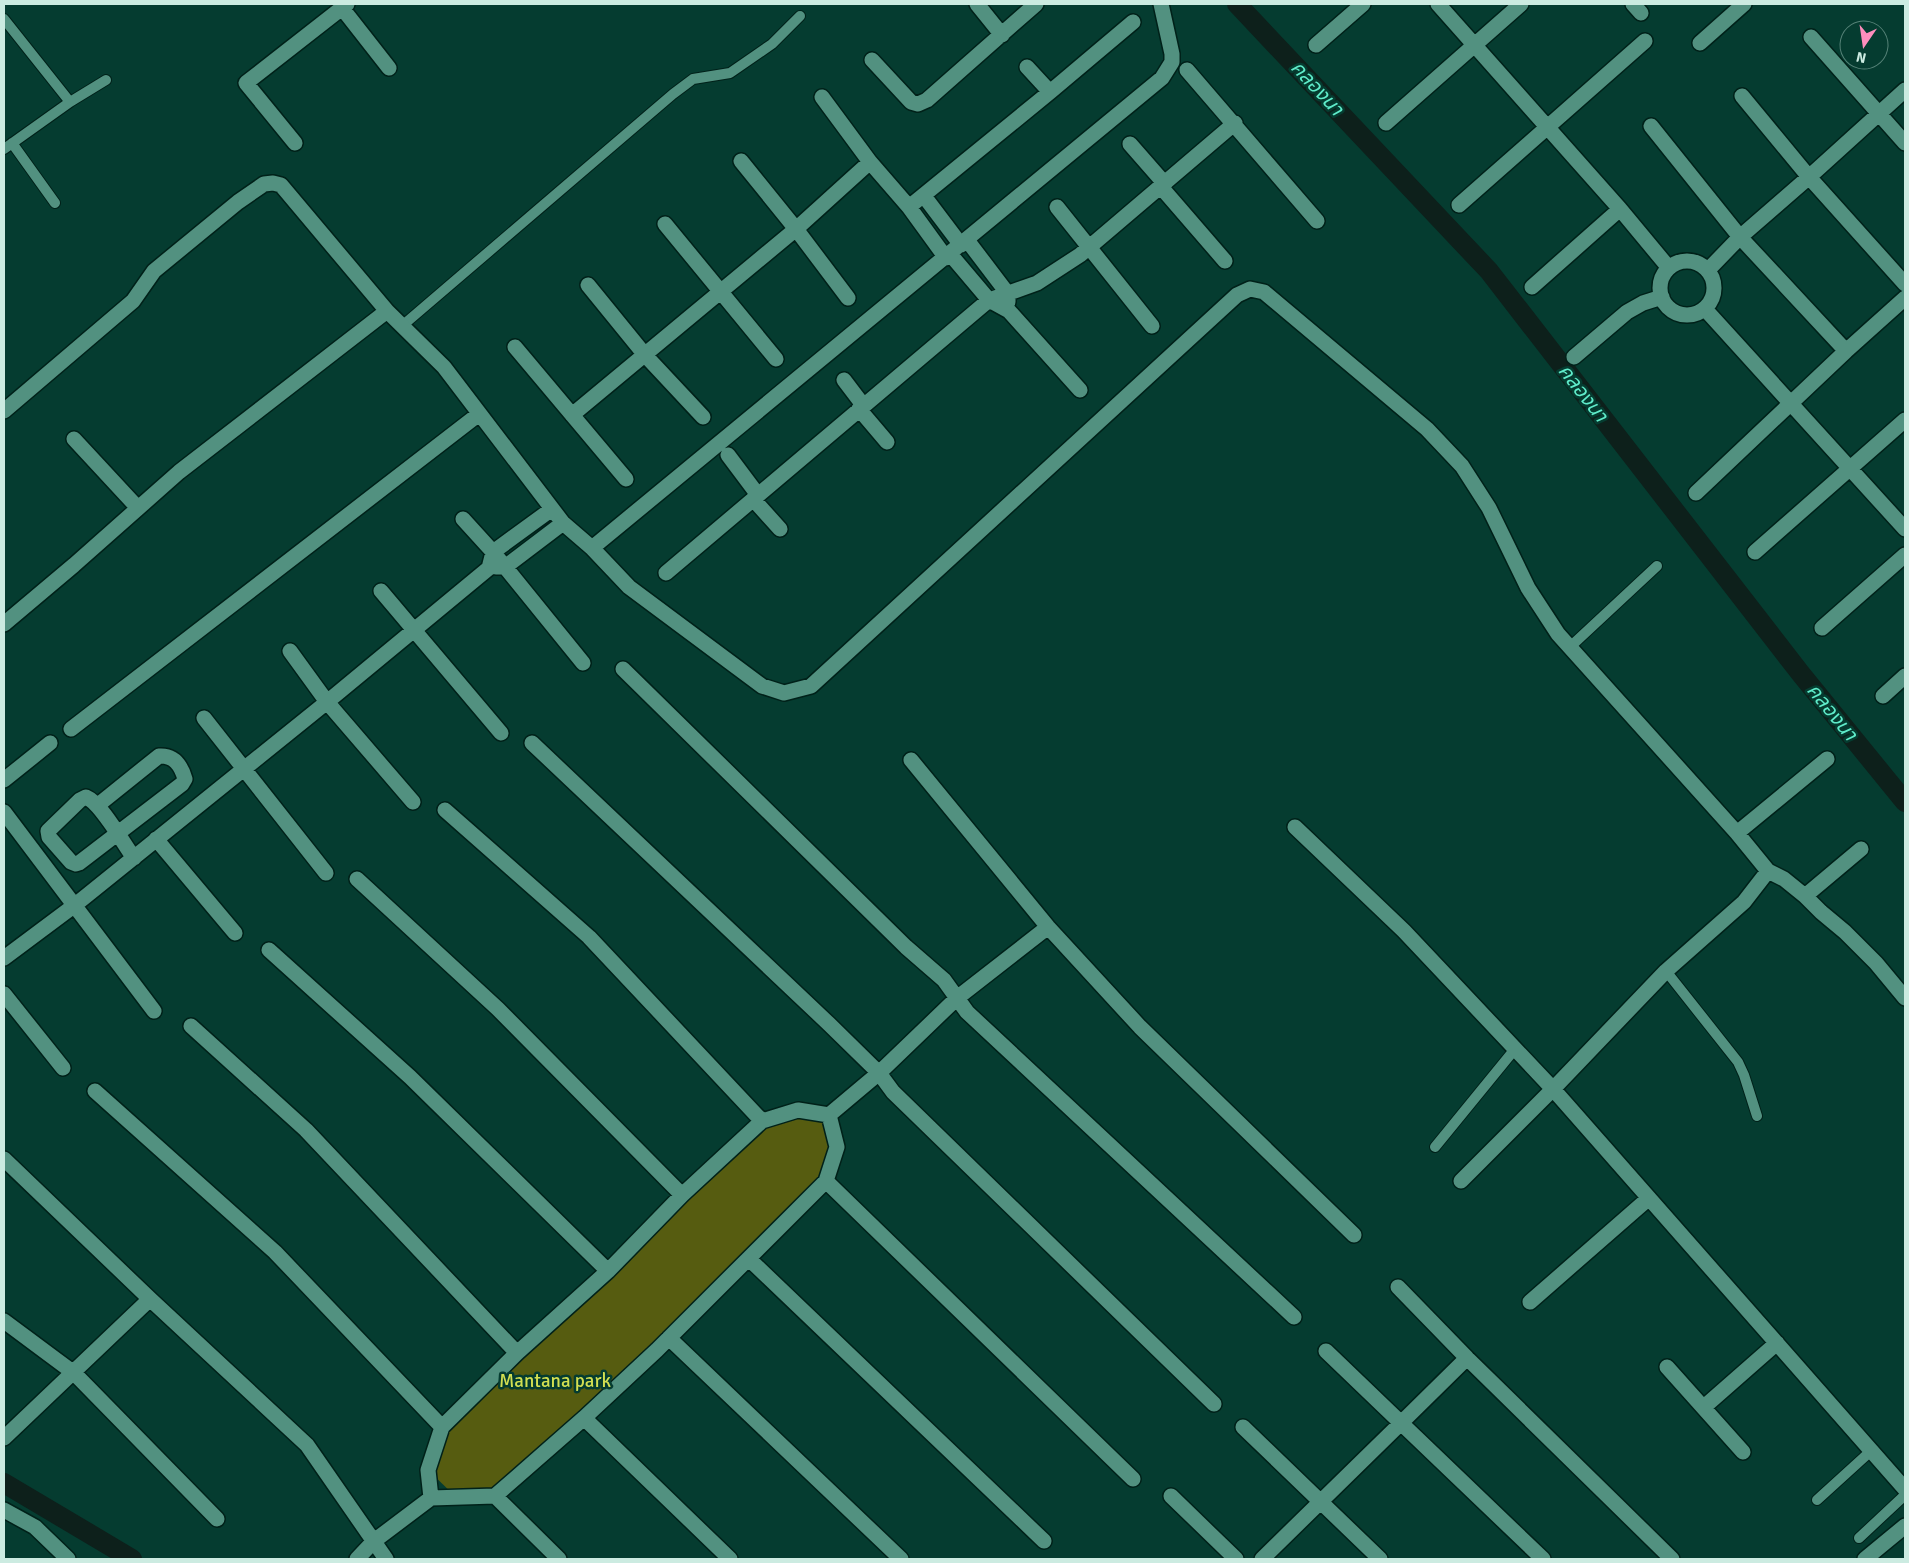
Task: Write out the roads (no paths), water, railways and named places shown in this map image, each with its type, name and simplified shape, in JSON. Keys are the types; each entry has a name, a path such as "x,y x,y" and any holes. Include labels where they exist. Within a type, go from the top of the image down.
{"street":[{"path":"977,4 1002,35"},
{"path":"872,60 911,102 918,104 927,100 1036,4"},
{"path":"592,548 1162,78 1172,62 1172,54 1161,4"},
{"path":"1316,45 1363,4"},
{"path":"1438,4 1620,208 1669,268"},
{"path":"1386,123 1521,4"},
{"path":"1700,43 1744,4"},
{"path":"295,143 246,82 345,6 389,68"},
{"path":"909,207 1133,22"},
{"path":"1811,37 1905,143"},
{"path":"1458,204 1645,41"},
{"path":"1027,67 1050,92"},
{"path":"1187,70 1317,220"},
{"path":"1708,270 1740,236 1809,178 1905,90"},
{"path":"1742,96 1809,178 1905,284"},
{"path":"822,97 870,162 909,207 1008,294 1009,311"},
{"path":"666,573 989,300 1037,283 1089,247 1235,124"},
{"path":"1651,126 1740,236 1846,351"},
{"path":"1130,144 1225,261"},
{"path":"741,161 848,298"},
{"path":"572,415 796,229 870,162"},
{"path":"4,411 132,301 154,271 238,202 264,184 273,183 281,185 387,311 444,367 563,523 592,548 629,587 644,599 762,686 784,693 810,686 1237,295 1250,289 1264,292 1427,429 1462,466 1489,508 1528,588 1558,634 1737,832 1768,871 1784,878 1845,932 1876,963 1905,998"},
{"path":"924,196 989,300 1009,311 1080,390"},
{"path":"1057,207 1152,326"},
{"path":"1532,287 1620,208"},
{"path":"665,224 776,359"},
{"path":"1689,261 1699,264 1708,270 1713,279 1714,290 1712,300 1705,309 1691,315 1675,313 1667,306 1662,297 1660,287 1663,276 1669,268 1678,263 1689,261"},
{"path":"588,286 645,355 702,417"},
{"path":"1574,357 1627,312 1642,303 1662,297"},
{"path":"1696,493 1846,351 1902,305"},
{"path":"1705,309 1905,529"},
{"path":"4,624 179,472 387,311"},
{"path":"515,348 626,479"},
{"path":"844,380 887,442"},
{"path":"71,728 479,414"},
{"path":"1755,552 1905,420"},
{"path":"74,440 138,508"},
{"path":"728,455 755,497 780,529"},
{"path":"489,568 493,552 552,509"},
{"path":"463,518 583,663"},
{"path":"4,958 134,858 489,568 505,567 563,523"},
{"path":"1822,628 1905,554"},
{"path":"381,591 502,734"},
{"path":"290,651 327,702 413,802"},
{"path":"622,669 906,947 944,980 967,1012 1294,1317"},
{"path":"1883,696 1905,676"},
{"path":"204,718 326,873"},
{"path":"4,780 50,743"},
{"path":"532,743 829,1024 879,1073 893,1092 1214,1404"},
{"path":"98,805 159,756 168,756 176,761 185,779 182,784 116,834 79,863 71,862 49,837 48,831 80,800 86,797 98,805 116,834 134,858"},
{"path":"1737,832 1827,759"},
{"path":"911,760 1048,928 1140,1027 1354,1235"},
{"path":"445,810 589,937 762,1120"},
{"path":"4,812 154,1011"},
{"path":"1294,827 1404,931 1553,1089 1905,1488"},
{"path":"156,839 235,933"},
{"path":"1805,896 1861,849"},
{"path":"1461,1181 1553,1089 1666,971 1744,902 1768,871"},
{"path":"357,879 498,1009 682,1195"},
{"path":"431,1498 428,1470 442,1427 517,1353 608,1271 682,1195 762,1120 798,1110 829,1115 879,1073 957,998 1048,928"},
{"path":"269,950 410,1077 608,1271"},
{"path":"4,994 63,1068"},
{"path":"191,1026 306,1130 517,1353"},
{"path":"95,1091 274,1252 442,1427"},
{"path":"357,1559 374,1541 431,1498 495,1496 584,1418 749,1260 826,1181 837,1147 829,1115"},
{"path":"4,1159 150,1299 307,1445 386,1559"},
{"path":"826,1181 1133,1479"},
{"path":"1530,1302 1649,1198"},
{"path":"749,1260 1044,1541"},
{"path":"1398,1287 1467,1358 1672,1559"},
{"path":"4,1438 150,1299"},
{"path":"4,1321 74,1373 216,1518"},
{"path":"669,1338 901,1559"},
{"path":"1704,1408 1777,1343"},
{"path":"1326,1351 1543,1559"},
{"path":"1262,1559 1467,1358"},
{"path":"1667,1367 1744,1452"},
{"path":"584,1418 730,1559"},
{"path":"1243,1427 1380,1559"},
{"path":"495,1496 559,1559"},
{"path":"1170,1496 1236,1559"},
{"path":"4,1510 34,1527 68,1559"},
{"path":"1865,1559 1905,1526"}],"lane":[{"path":"402,326 673,94 693,79 730,73 772,44 800,16"},
{"path":"4,19 70,102"},
{"path":"55,203 8,146 70,102 106,80"},
{"path":"1570,647 1657,566"},
{"path":"1666,971 1738,1062 1757,1116"},
{"path":"1435,1147 1515,1049"},
{"path":"1817,1500 1872,1450"},
{"path":"1859,1538 1905,1495"}],"waterway":[{"name":"คลองนา","path":"1237,4 1489,271 1801,674 1905,802"},
{"path":"4,1483 132,1559"}],"park label":[{"name":"Mantana park","path":"555,1381"}]}
